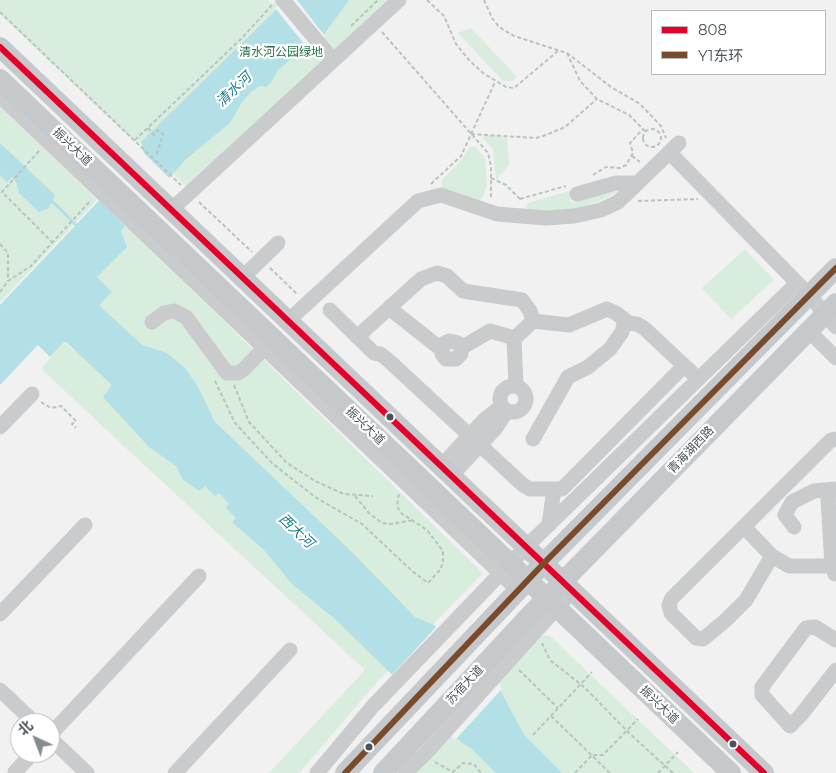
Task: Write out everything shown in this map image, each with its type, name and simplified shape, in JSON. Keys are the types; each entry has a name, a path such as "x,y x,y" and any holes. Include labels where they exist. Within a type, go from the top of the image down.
{"main road":[{"name":"振兴大道","path":"0,47 545,562 764,773"},
{"name":"振兴大道","path":"0,79 269,344 470,526 520,590 552,603 725,767"},
{"name":"青海湖西路","path":"520,590 803,289 836,268"},
{"name":"青海湖西路","path":"552,603 808,330 832,315"},
{"path":"345,773 520,590"},
{"name":"苏宿大道","path":"383,773 419,748 530,615 552,603"}],"street":[{"path":"172,209 398,0"},
{"path":"282,1 333,60"},
{"path":"0,96 95,187 269,344 405,482 505,569"},
{"path":"289,320 418,201 440,195 490,212 546,218 574,216 601,210 618,202 672,150 715,198 803,289 832,315"},
{"path":"573,190 616,183 638,183"},
{"path":"243,277 278,243"},
{"path":"357,337 421,279 437,273 447,276 463,291 522,300 530,311 533,321"},
{"path":"317,773 373,706 527,546 698,380 803,289"},
{"path":"389,308 442,349 446,342 452,340 458,343 461,348 490,331 496,331 514,339"},
{"path":"516,385 514,339 533,321 569,325 607,309 621,316 625,323"},
{"path":"330,310 374,353 380,354 387,359 522,485 530,489 562,489 684,366"},
{"path":"152,322 164,313 180,313 186,316 227,373 238,373 248,366 269,344"},
{"path":"625,323 636,324 644,328 698,380"},
{"path":"533,439 558,399 568,377 588,367 610,349 625,323"},
{"path":"808,330 836,358"},
{"path":"516,385 521,387 526,394 524,407 516,412 505,408 501,393 508,386 516,385"},
{"path":"0,428 32,394"},
{"path":"524,407 541,424"},
{"path":"447,470 505,408"},
{"path":"772,556 746,600 703,639 696,638 671,613 669,605 672,598 834,438"},
{"path":"549,525 554,489"},
{"path":"744,527 772,556 790,566 835,570 828,499 836,489"},
{"path":"794,527 785,515 792,502 814,491 836,489"},
{"path":"470,526 488,508"},
{"path":"0,614 85,525"},
{"path":"60,725 199,576"},
{"path":"405,773 419,748 512,667 552,603"},
{"path":"590,640 607,622"},
{"path":"836,640 815,627 806,628 762,687 762,695 790,726 801,715 836,670"},
{"path":"175,773 290,650"},
{"path":"0,690 24,713"},
{"path":"725,767 734,745"},
{"path":"60,746 87,773"}],"path":[{"path":"427,0 444,16 456,44 469,60 483,73 506,88 514,88 558,51"},
{"path":"484,0 492,18 500,27 514,36 567,53 611,87 640,104 661,126 672,150"},
{"path":"135,140 282,1"},
{"path":"0,12 307,303"},
{"path":"374,23 488,153 491,178 490,212"},
{"path":"567,53 580,81 597,100 629,115 644,130"},
{"path":"471,134 529,138 546,136 566,126 597,100"},
{"path":"148,128 154,134 158,130 163,134 156,156"},
{"path":"587,178 606,167 620,168 626,165 632,153 630,144 644,130 651,129 657,131 661,139 658,145 650,148 645,145 642,139 644,130"},
{"path":"48,142 2,192 52,242"},
{"path":"491,178 506,185 520,199 525,217"},
{"path":"0,292 8,281 31,266 90,202 95,187"},
{"path":"520,199 573,190"},
{"path":"618,202 715,198"},
{"path":"0,244 8,253 8,281"},
{"path":"232,373 236,394 249,422 269,446 287,462 315,481 344,494 373,496"},
{"path":"214,377 235,423 272,463 315,497 362,524 412,571 428,583 440,570 443,562 443,551 427,530 401,513 397,506 398,497 405,482"},
{"path":"32,394 47,407 61,406 76,421 72,424 76,428"},
{"path":"355,496 369,513 382,523 391,524 413,520"},
{"path":"541,642 550,660 581,684 673,773"},
{"path":"512,667 558,708"},
{"path":"533,734 592,672"},
{"path":"551,716 610,773"},
{"path":"575,773 592,755 603,754 638,719"},
{"path":"419,748 453,772 464,763 474,764 481,773"},
{"path":"658,773 678,752"}],"green space":[{"name":"清水河公园绿地","path":"0,0 268,0 273,5 274,0 392,0 187,187 137,140 134,142 0,14"},
{"path":"471,28 517,77 513,81 503,81 458,33"},
{"path":"0,106 97,200 0,302"},
{"path":"486,135 507,137 509,165 496,180 493,149 483,138"},
{"path":"475,146 485,158 487,185 483,197 478,201 442,189 442,179 457,165 470,147"},
{"path":"569,191 571,202 617,191 607,198 579,208 558,211 528,210 526,205"},
{"path":"126,226 483,573 377,682 299,773 269,773 365,670 41,369 64,342 74,351 108,313 99,305 96,277 127,247 121,231"},
{"path":"745,249 774,280 731,319 702,288"},
{"path":"543,635 550,636 694,773 415,773"}],"water":[{"path":"286,0 349,0 325,33 305,51 291,59 278,70 266,87 260,86 251,92 242,102 230,123 186,159 121,231 127,247 97,277 112,292 99,305 142,345 167,353 185,368 198,387 215,422 354,554 415,617 434,625 497,684 524,735 562,773 496,773 472,749 462,743 336,620 292,584 264,550 232,522 236,518 226,508 229,504 219,493 215,496 205,486 199,491 183,480 176,466 149,447 103,397 112,385 67,343 64,342 50,357 38,345 0,385 0,305 144,153 141,142"},
{"path":"0,143 55,195 49,208 39,212 19,193 16,182 12,177 7,182 0,175"}],"pier":[{"path":"284,0 297,0 325,36 309,50 275,8"},
{"path":"140,149 171,180 127,228 97,198 141,152"},
{"path":"438,625 499,682 502,689 455,740 390,677"}],"waterway":[{"path":"50,199 77,226"}],"transit line":[{"name":"808","path":"0,47 764,773"},
{"name":"Y1东环","path":"345,773 545,562 836,268"}],"water label":[{"name":"清水河","path":"234,90"},
{"name":"西大河","path":"296,531"}]}
